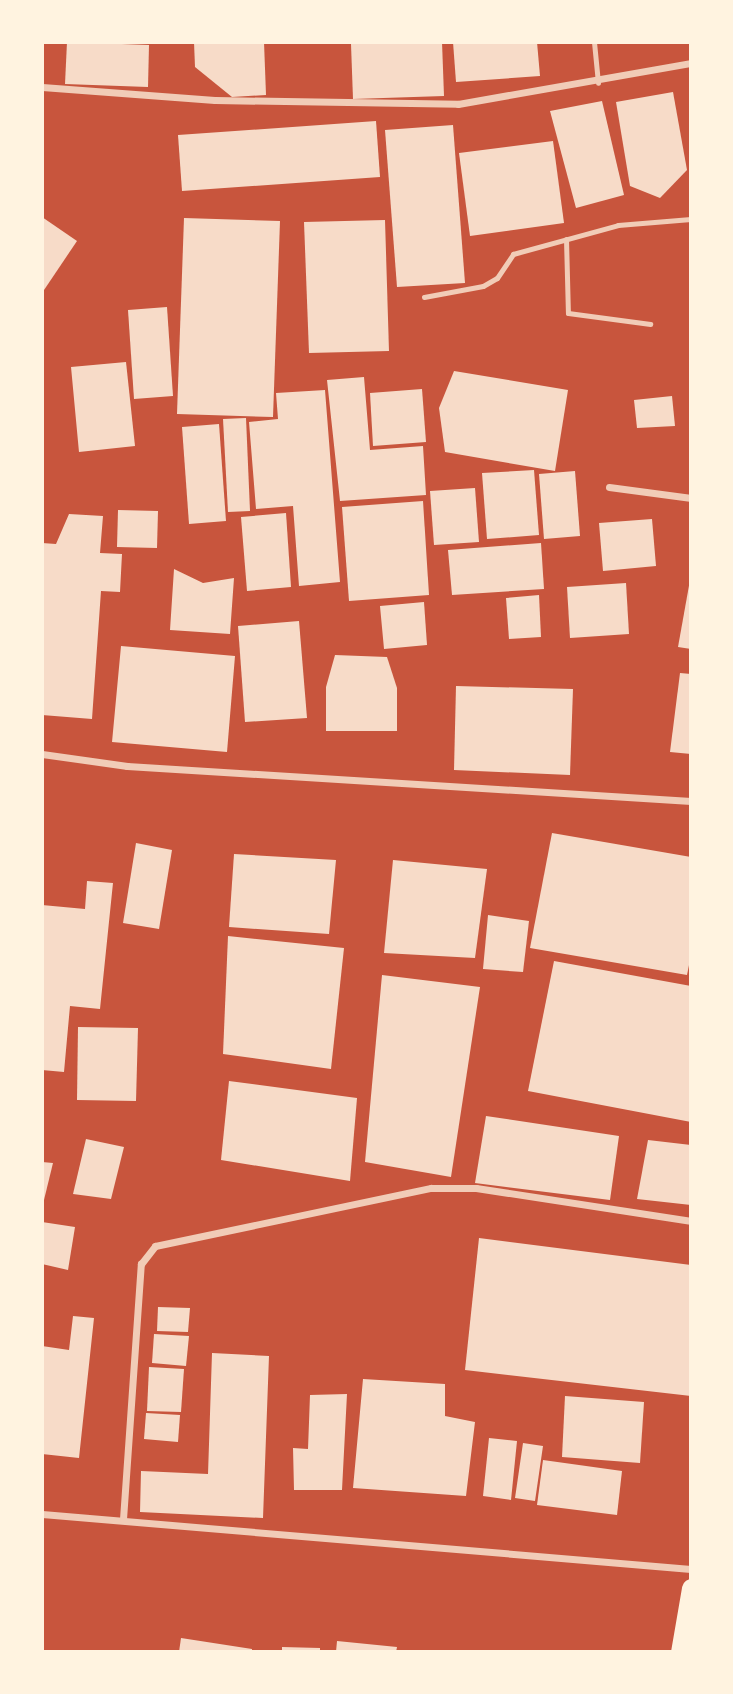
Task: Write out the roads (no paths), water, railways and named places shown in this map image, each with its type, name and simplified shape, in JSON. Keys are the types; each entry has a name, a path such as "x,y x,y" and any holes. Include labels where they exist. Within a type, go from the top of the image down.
{"highway":[{"path":"680,1652 691,1588"}],"street":[{"path":"42,87 215,100 458,104 598,83 691,63"},
{"path":"609,486 691,498"},
{"path":"42,754 127,766 691,800"},
{"path":"124,1519 141,1264 155,1246 431,1188 476,1188 691,1221"},
{"path":"42,1514 691,1569"}],"lane":[{"path":"594,42 598,83"},
{"path":"424,297 483,286 496,278 513,254 618,225 691,219"},
{"path":"566,239 568,313 650,324"}]}
